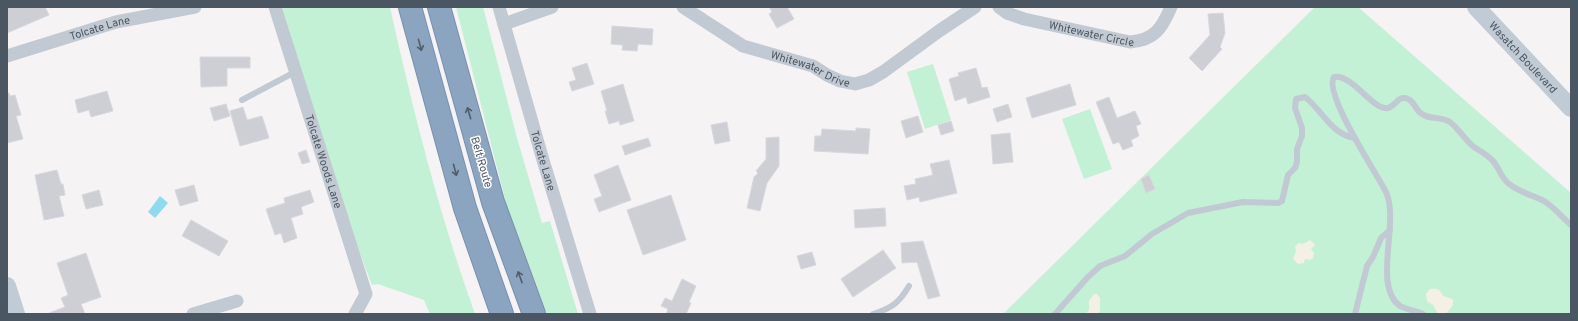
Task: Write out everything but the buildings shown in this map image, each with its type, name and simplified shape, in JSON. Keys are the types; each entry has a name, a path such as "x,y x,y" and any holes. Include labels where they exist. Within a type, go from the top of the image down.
{"highway":[{"path":"410,7 465,208 502,314"},
{"name":"Belt Route","path":"439,7 493,202 534,314"}],"street":[{"name":"Tolcate Lane","path":"7,56 116,22 195,7"},
{"name":"Tolcate Woods Lane","path":"275,7 366,294 354,314"},
{"name":"Tolcate Lane","path":"499,7 543,160 590,314"},
{"path":"504,24 552,7"},
{"name":"Whitewater Drive","path":"683,7 743,46 813,66 840,81 855,84 869,80 883,72 939,31 976,7"},
{"name":"Whitewater Circle","path":"999,7 1007,13 1024,19 1130,42 1142,40 1154,35 1163,23 1171,7"},
{"name":"Wasatch Boulevard","path":"1476,7 1571,108"},
{"path":"7,286 16,314"},
{"path":"193,314 237,300"}],"lane":[{"path":"242,100 295,72"},
{"path":"1423,314 1413,309 1401,307 1393,299 1389,290 1387,269 1391,205 1386,192 1354,138 1334,91 1332,83 1334,77 1342,77 1352,83 1372,102 1382,108 1387,109 1392,107 1401,98 1405,98 1413,102 1422,114 1451,122 1473,146 1493,161 1511,186 1549,204 1571,225"},
{"path":"1055,314 1087,278 1100,266 1125,256 1152,234 1188,213 1243,202 1278,203 1282,201 1284,198 1288,175 1295,168 1297,162 1297,149 1302,136 1302,128 1295,108 1296,99 1305,96 1332,127 1344,136 1354,138"},
{"path":"1356,314 1367,266 1373,257 1381,238 1390,230"},
{"path":"873,314 889,309 902,299 909,286"}],"green space":[{"path":"282,7 390,7 408,85 438,200 475,314 430,314 424,300 378,284 372,285 350,228"},
{"path":"456,7 483,7 517,138 542,223 550,221 578,314 547,314 507,207"},
{"path":"1315,7 1358,7 1571,193 1571,314 1003,314"},
{"path":"933,64 951,120 925,129 907,72"},
{"path":"1090,109 1112,169 1084,179 1062,119"}],"sand":[{"path":"1310,240 1315,245 1311,249 1314,253 1313,258 1310,260 1305,259 1304,263 1298,264 1293,259 1296,251 1295,246 1299,243 1303,244"},
{"path":"1430,289 1438,290 1443,296 1453,300 1453,305 1446,314 1438,314 1433,305 1427,301 1426,294"},
{"path":"1094,294 1097,294 1100,298 1100,311 1097,314 1085,314 1089,310 1089,301"}],"water":[{"path":"160,196 168,203 155,218 148,212"}]}
